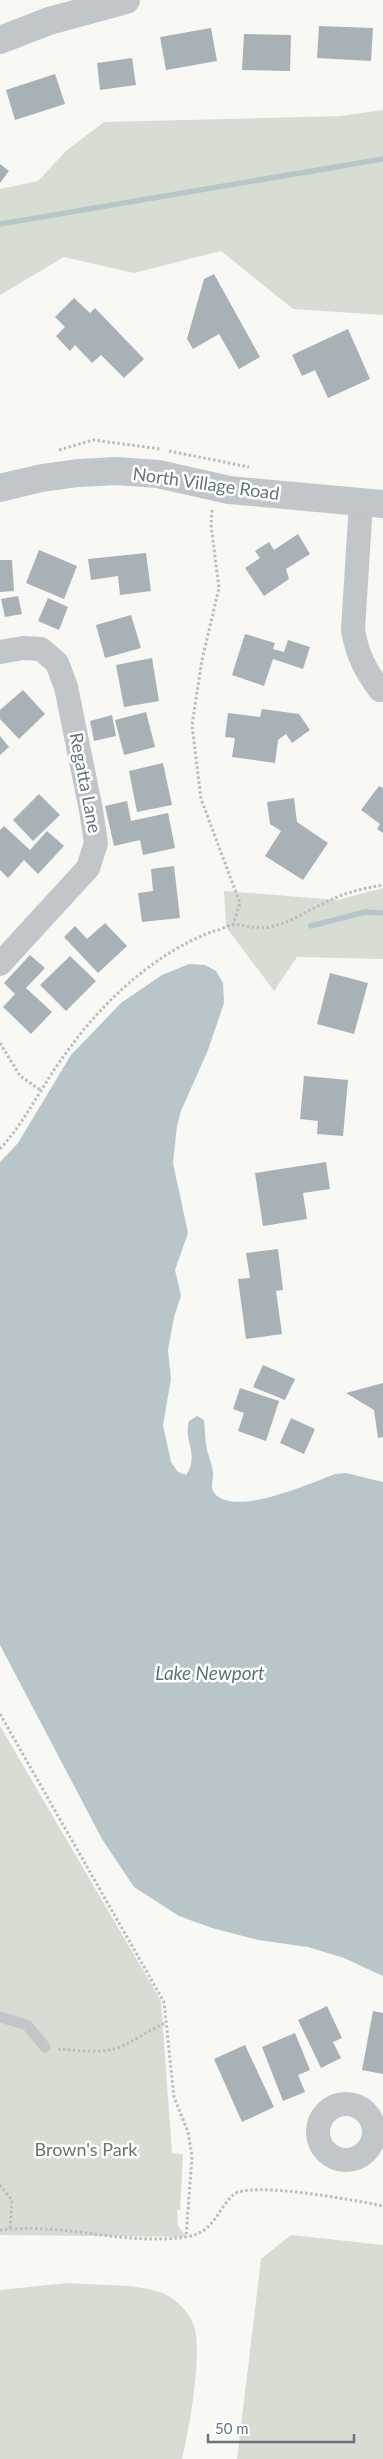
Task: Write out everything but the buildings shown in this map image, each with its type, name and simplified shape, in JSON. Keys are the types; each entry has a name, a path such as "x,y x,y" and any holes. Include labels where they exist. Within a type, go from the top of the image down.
{"street":[{"path":"0,40 49,21 126,0"},
{"name":"North Village Road","path":"0,488 42,478 78,473 116,471 158,474 229,490 372,504"},
{"path":"372,504 353,630 356,649 364,668 380,690"},
{"name":"Regatta Lane","path":"0,652 23,648 41,648 57,663 66,687 96,843 88,868 0,964"}],"lane":[{"path":"0,2016 26,2025 45,2047"}],"path":[{"path":"213,504 211,525 218,588 202,660 192,725 201,799 240,903 233,925"},
{"path":"0,1148 84,1030 149,967 184,944 233,925 257,929 270,927 299,916 336,897 383,885"},
{"path":"0,1043 20,1076 42,1091"},
{"path":"0,1714 164,2002 174,2097 188,2132 192,2156 186,2237"},
{"path":"45,2047 93,2052 118,2048 146,2031 166,2023"},
{"path":"0,2184 12,2200 10,2229"},
{"path":"0,2230 48,2230 150,2240 186,2237 195,2235 210,2226 233,2195 249,2189 306,2194 383,2206"}],"green space":[{"path":"383,110 383,315 293,309 221,251 134,273 64,257 0,295 0,189 38,181 67,150 104,122 340,116"},
{"path":"383,888 383,959 297,957 274,991 226,927 224,891 338,900"},
{"name":"Brown's Park","path":"0,1726 161,2001 172,2153 183,2154 180,2210 177,2210 178,2226 186,2237 0,2235"},
{"path":"291,2235 383,2245 383,2459 237,2459 261,2259"},
{"path":"68,2283 150,2289 171,2297 189,2315 194,2326 197,2354 191,2411 182,2459 0,2459 0,2290"}],"water":[{"name":"Lake Newport","path":"189,964 205,965 216,971 223,983 224,1003 208,1050 181,1111 177,1126 173,1163 188,1233 175,1270 181,1296 174,1317 168,1350 171,1379 163,1425 171,1462 178,1472 186,1475 192,1461 188,1435 189,1421 197,1416 204,1420 206,1446 213,1472 212,1489 215,1494 225,1500 239,1502 274,1496 335,1474 346,1473 383,1482 383,1976 344,1958 308,1947 258,1940 212,1928 179,1916 134,1887 102,1839 0,1645 0,1162 18,1143 71,1055 121,1003 162,975"}],"waterway":[{"path":"0,224 383,159"},
{"path":"311,926 365,912 383,913"}]}
